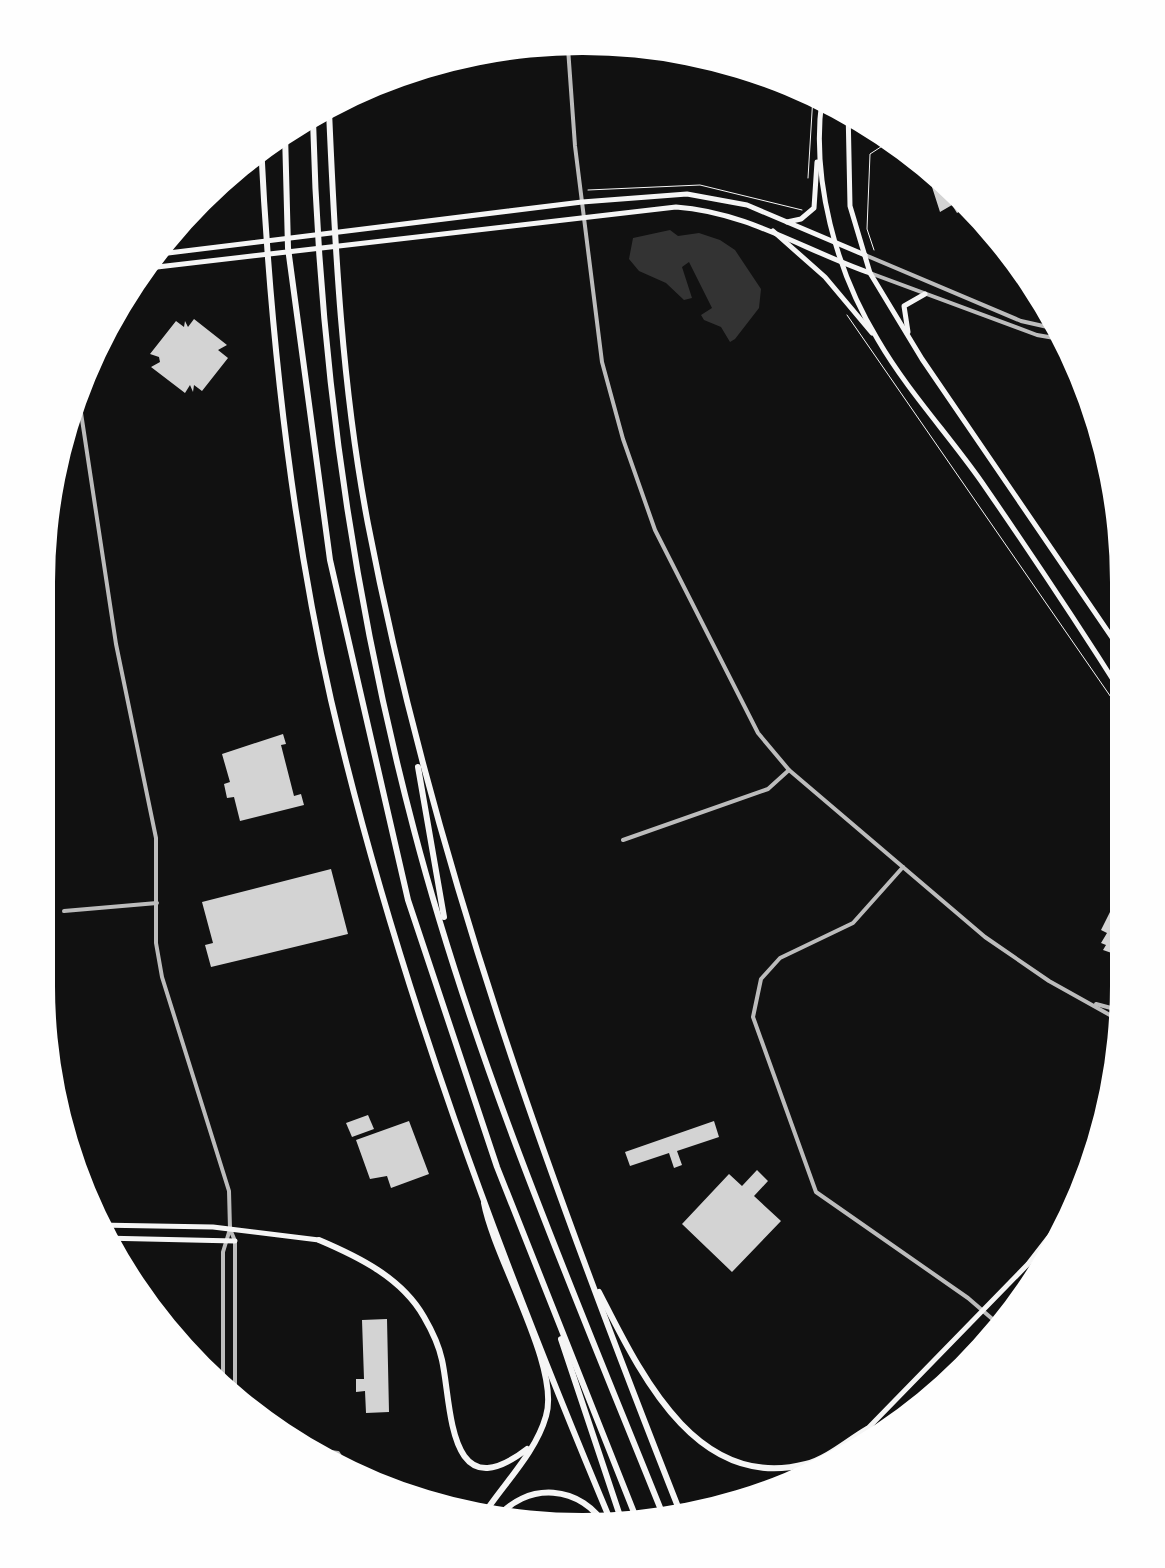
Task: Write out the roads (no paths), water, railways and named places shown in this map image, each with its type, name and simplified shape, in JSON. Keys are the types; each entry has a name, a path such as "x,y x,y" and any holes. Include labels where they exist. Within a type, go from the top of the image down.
{"highway":[{"path":"330,120 337,294 352,417 449,948"},
{"path":"313,129 316,228 336,441 369,641 414,832 523,1166 660,1507"},
{"path":"285,147 288,248 330,560 408,900 496,1167 634,1510"},
{"path":"264,162 289,446 330,695 414,1004 605,1512"},
{"path":"407,704 466,919 586,1265 677,1504"},
{"path":"480,1182 486,1214 548,1390 548,1412 532,1445 491,1505"},
{"path":"320,1240 393,1281 423,1314 442,1358 452,1438 467,1456 476,1463 500,1466 532,1445"},
{"path":"586,1265 658,1402 683,1428 717,1451 753,1463 790,1467 808,1462"},
{"path":"544,1285 619,1512"},
{"path":"508,1507 546,1492 578,1498 597,1513"}],"main road":[{"path":"787,222 802,220 814,208 821,112"},
{"path":"848,127 850,206 870,273 922,359 1110,634"},
{"path":"818,144 842,263 878,341"},
{"path":"171,253 582,202 686,194 748,205 864,255"},
{"path":"160,267 584,216 698,208 748,220 870,273"},
{"path":"773,231 825,277 878,341 980,480 1110,676"},
{"path":"910,340 902,312 910,300 925,294"},
{"path":"113,1225 230,1229 320,1240"},
{"path":"120,1238 234,1241"},
{"path":"868,1429 1037,1252"}],"street":[{"path":"569,55 602,362 643,498 691,605 758,733 788,770 985,937 1109,1014"},
{"path":"864,255 1022,321 1043,326"},
{"path":"870,273 1049,337"},
{"path":"82,417 109,601 156,838 162,977 230,1190 235,1382"},
{"path":"623,840 768,789 788,770"},
{"path":"904,868 853,923 780,958 761,979 753,1017 816,1192 991,1318"},
{"path":"64,911 157,902"},
{"path":"1091,1004 1109,1005"},
{"path":"223,1371 224,1241 230,1229"}]}
